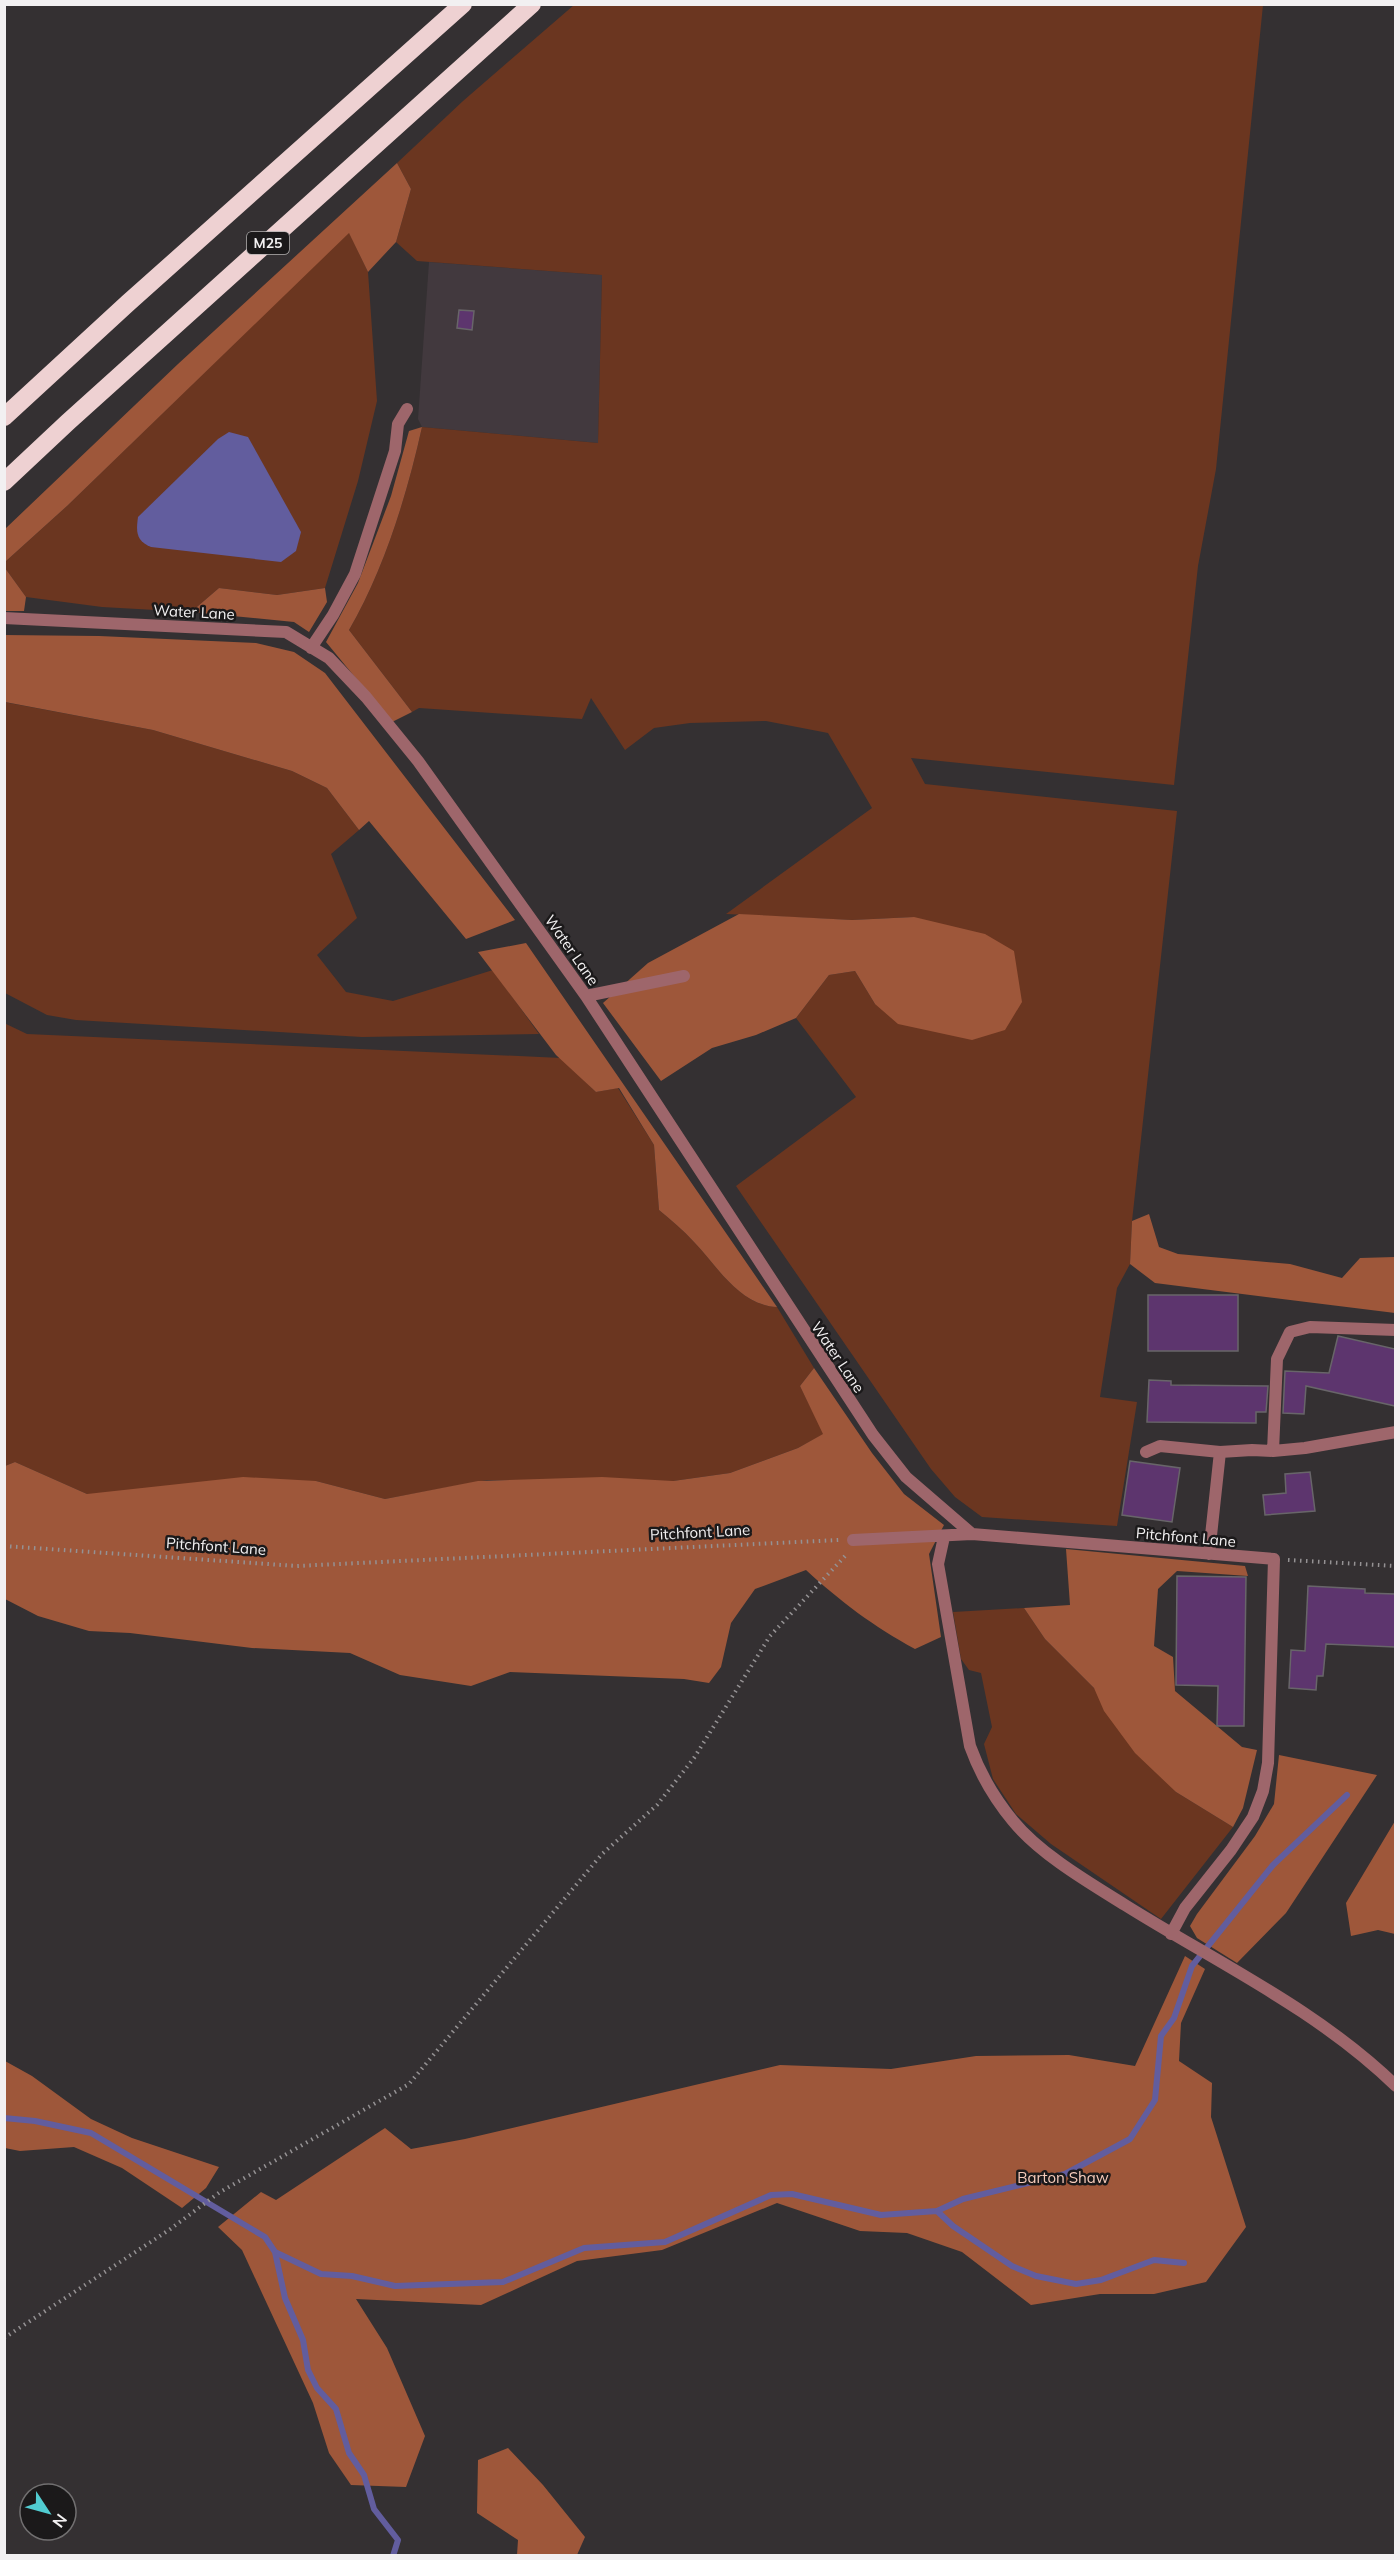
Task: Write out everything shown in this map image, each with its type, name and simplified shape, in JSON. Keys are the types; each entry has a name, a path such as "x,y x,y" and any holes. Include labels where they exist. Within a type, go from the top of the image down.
{"highway":[{"path":"4,417 128,303 463,4"},
{"name":"M25","path":"4,482 532,4"}],"lane":[{"path":"311,648 333,615 355,574 395,451 398,424 407,409"},
{"name":"Water Lane","path":"4,618 286,632 329,658 366,697 418,761 586,996 873,1435 906,1477 972,1534"},
{"path":"586,996 684,976"},
{"path":"1273,1451 1277,1359 1290,1332 1310,1327 1395,1330"},
{"path":"1146,1452 1160,1446 1220,1452 1273,1451 1305,1448 1395,1432"},
{"path":"1209,1554 1220,1452"},
{"name":"Pitchfont Lane","path":"853,1540 944,1538 972,1534 1274,1559"},
{"path":"944,1538 938,1564 970,1746 979,1770 1014,1822 1039,1845 1091,1884 1318,2023 1364,2056 1395,2086"},
{"path":"1172,1934 1185,1908 1231,1850 1253,1817 1263,1791 1268,1762 1274,1559"}],"path":[{"name":"Pitchfont Lane","path":"4,1546 297,1566 853,1540"},
{"path":"4,2338 169,2230 220,2192 409,2084 602,1854 657,1805 694,1758 770,1636 849,1552 853,1540"},
{"path":"1274,1559 1395,1566"}],"shaded area":[{"path":"574,5 1263,5 1216,469 1198,566 1174,785 911,758 925,784 1177,811 1132,1221 1130,1264 1117,1288 1100,1397 1137,1402 1117,1526 982,1517 955,1497 931,1469 736,1186 856,1097 796,1018 829,975 855,971 875,1004 914,917 852,920 726,914 872,808 828,733 766,721 690,723 654,728 625,750 591,698 582,719 419,708 412,712 349,630 373,583 393,532 422,427 598,443 602,275 417,261 396,242 411,189 397,163 463,101"},
{"path":"349,232 368,272 377,401 358,481 325,588 277,595 219,588 191,612 102,607 26,597 5,568 5,562 67,506"},
{"path":"429,262 602,275 598,443 422,427 418,419"},
{"path":"229,432 248,437 301,532 296,551 281,562 151,547 142,542 138,535 138,517 218,439"},
{"path":"4,702 153,730 292,771 327,788 359,830 331,854 357,918 317,955 346,992 393,1001 493,970 539,1034 362,1037 76,1020 47,1015 5,993"},
{"path":"4,1023 27,1034 561,1058 596,1092 618,1088 654,1145 659,1210 690,1238 740,1292 751,1300 777,1307 814,1368 800,1386 824,1434 798,1448 730,1473 673,1481 487,1480 385,1499 316,1481 155,1495 87,1494 15,1462 5,1466"},
{"path":"1024,1608 1045,1639 1094,1688 1176,1792 1233,1827 1161,1919 1051,1844 1016,1814 993,1779 984,1744 992,1727 981,1673 969,1670 961,1659 953,1612"}],"green space":[{"path":"397,163 411,189 396,242 368,272 349,233 67,506 5,562 5,529 178,364"},
{"path":"422,427 393,532 373,583 349,630 412,712 392,722 326,642 358,583 391,496 409,431"},
{"path":"5,568 26,597 24,611 5,611"},
{"path":"219,588 277,595 325,588 327,602 309,632 294,622 191,612"},
{"path":"4,635 99,636 256,643 294,652 325,673 515,920 466,939 369,821 359,830 327,788 292,771 153,730 5,702"},
{"path":"739,914 852,920 914,917 985,934 1014,951 1022,1002 1005,1030 972,1040 898,1024 875,1004 855,971 829,975 796,1018 756,1035 712,1048 661,1081 603,1003 648,963"},
{"path":"526,943 777,1307 751,1300 740,1292 690,1238 659,1210 654,1145 619,1088 596,1092 556,1055 478,952"},
{"path":"1149,1214 1159,1247 1178,1254 1290,1264 1342,1278 1360,1258 1395,1257 1395,1313 1155,1283 1130,1264 1132,1221"},
{"path":"814,1368 872,1453 904,1494 944,1525 929,1554 941,1637 915,1649 858,1613 806,1570 755,1589 731,1623 721,1667 709,1683 684,1679 510,1672 471,1686 400,1675 350,1653 252,1648 130,1633 89,1631 38,1616 5,1599 5,1466 15,1462 87,1494 243,1477 316,1481 385,1499 478,1481 602,1477 673,1481 730,1473 798,1448 823,1434 800,1386"},
{"path":"1066,1549 1245,1566 1248,1576 1177,1571 1158,1589 1154,1646 1173,1657 1175,1691 1242,1747 1257,1750 1243,1808 1233,1827 1176,1792 1135,1753 1104,1711 1094,1688 1045,1639 1024,1608 1070,1605"},
{"path":"1279,1755 1377,1775 1286,1913 1237,1963 1197,1938 1190,1926 1255,1836 1274,1804"},
{"path":"1395,1821 1395,1934 1378,1930 1351,1936 1346,1903"},
{"name":"Barton Shaw","path":"1185,1956 1205,1969 1181,2023 1179,2061 1212,2083 1211,2117 1246,2227 1206,2282 1154,2294 1100,2294 1031,2305 962,2252 907,2233 860,2231 777,2203 662,2250 577,2261 481,2305 356,2299 387,2348 425,2436 406,2487 351,2485 329,2453 313,2403 242,2250 218,2227 261,2192 276,2200 385,2128 411,2149 465,2139 780,2065 891,2069 976,2056 1069,2055 1135,2066"},
{"path":"5,2061 32,2076 91,2119 132,2138 219,2167 206,2188 182,2208 122,2168 74,2147 20,2151 5,2148"},
{"path":"508,2448 543,2485 585,2537 577,2555 517,2555 518,2540 477,2513 478,2460"}],"building":[{"path":"459,310 474,311 472,330 457,328"},
{"path":"1148,1295 1238,1295 1238,1351 1148,1351"},
{"path":"1338,1336 1395,1349 1395,1406 1306,1386 1304,1414 1283,1413 1285,1371 1329,1373"},
{"path":"1149,1380 1171,1381 1171,1385 1268,1386 1266,1412 1256,1412 1256,1423 1147,1422"},
{"path":"1130,1461 1180,1468 1172,1522 1122,1515"},
{"path":"1310,1472 1315,1511 1265,1515 1263,1495 1286,1493 1285,1474"},
{"path":"1177,1576 1246,1577 1244,1726 1217,1726 1218,1686 1176,1685"},
{"path":"1308,1586 1365,1589 1365,1593 1395,1594 1395,1647 1326,1644 1323,1676 1317,1676 1316,1690 1289,1688 1291,1650 1305,1651"}],"waterway":[{"path":"275,2252 321,2274 352,2276 395,2286 503,2282 584,2248 665,2242 771,2195 792,2194 881,2215 937,2211 963,2199 1065,2174 1130,2139 1155,2100 1161,2036 1174,2018 1192,1966 1273,1865 1347,1795"},
{"path":"4,2118 35,2121 91,2133 265,2237 275,2252 285,2298 303,2340 308,2370 317,2388 336,2409 349,2453 364,2475 374,2509 398,2540 393,2556"},
{"path":"937,2211 953,2226 1012,2266 1036,2276 1076,2284 1101,2280 1154,2260 1184,2263"}]}
